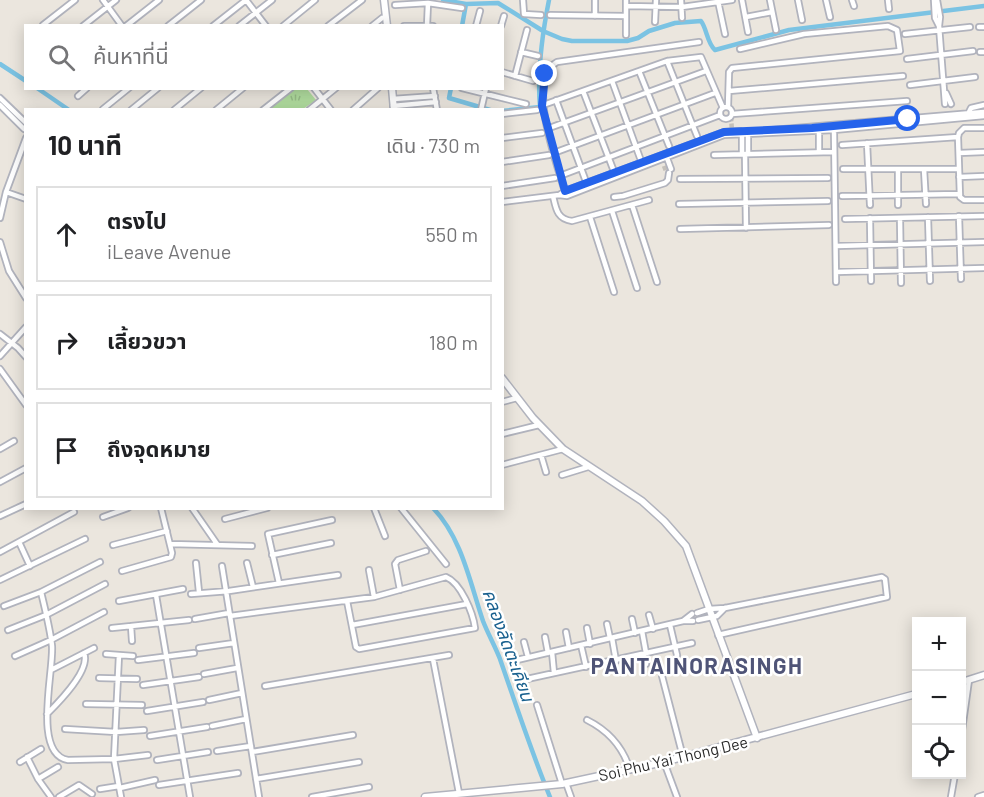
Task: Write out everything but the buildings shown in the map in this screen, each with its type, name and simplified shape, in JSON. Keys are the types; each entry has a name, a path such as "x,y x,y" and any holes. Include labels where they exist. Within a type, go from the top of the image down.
{"street":[{"path":"44,24 75,0"},
{"path":"103,0 122,24"},
{"path":"86,24 116,0"},
{"path":"127,24 159,0"},
{"path":"171,24 201,0"},
{"path":"216,24 246,0 264,24"},
{"path":"242,24 272,0"},
{"path":"285,24 315,0"},
{"path":"331,24 363,0"},
{"path":"384,0 387,24"},
{"path":"523,0 524,14 541,15"},
{"path":"595,0 595,16"},
{"path":"655,22 656,0"},
{"path":"681,0 682,18"},
{"path":"626,35 626,3 656,7 682,7 732,0"},
{"path":"742,0 748,32"},
{"path":"770,0 776,30"},
{"path":"798,0 802,20"},
{"path":"826,0 830,17"},
{"path":"852,0 854,6"},
{"path":"888,0 889,9"},
{"path":"718,2 725,34"},
{"path":"395,5 428,3 462,8"},
{"path":"428,3 429,24"},
{"path":"936,3 949,117"},
{"path":"477,24 480,11"},
{"path":"746,17 772,12"},
{"path":"550,15 626,16"},
{"path":"502,24 504,16"},
{"path":"374,24 382,18"},
{"path":"724,132 722,117 729,91 730,70 736,67 900,51 897,30 888,26 804,34 740,49"},
{"path":"905,34 939,28 970,27"},
{"path":"515,76 527,30"},
{"path":"566,193 542,106 545,74 552,65 557,62 699,42"},
{"path":"907,59 972,51"},
{"path":"521,52 538,56"},
{"path":"546,104 667,61 701,57 716,93 732,114"},
{"path":"667,61 697,136"},
{"path":"639,71 669,146"},
{"path":"552,127 706,71"},
{"path":"504,73 534,81"},
{"path":"729,91 903,76"},
{"path":"910,85 975,77"},
{"path":"612,81 640,158"},
{"path":"78,96 85,90"},
{"path":"104,108 127,90"},
{"path":"133,108 156,90"},
{"path":"176,108 199,90"},
{"path":"218,108 241,90"},
{"path":"266,108 288,90"},
{"path":"315,90 329,108"},
{"path":"311,108 333,90"},
{"path":"355,108 376,90"},
{"path":"392,90 393,105"},
{"path":"434,90 437,108"},
{"path":"481,108 485,91 526,104"},
{"path":"583,91 613,169"},
{"path":"559,151 716,93"},
{"path":"393,105 435,96"},
{"path":"0,99 24,127"},
{"path":"556,100 585,179"},
{"path":"565,174 693,126 722,117 729,118 732,114 907,101"},
{"path":"393,105 436,102"},
{"path":"0,105 17,117"},
{"path":"968,114 971,108 984,105"},
{"path":"504,114 537,110"},
{"path":"566,193 724,132 812,128 984,114"},
{"path":"504,202 566,193 664,159 724,135 834,130 984,114"},
{"path":"984,128 964,128 958,137 960,194 964,200 984,200"},
{"path":"819,130 819,152"},
{"path":"834,130 836,282"},
{"path":"504,138 542,133"},
{"path":"745,134 746,228"},
{"path":"842,145 958,137"},
{"path":"0,218 6,192 24,143"},
{"path":"867,143 870,205"},
{"path":"714,155 834,152"},
{"path":"959,153 984,152"},
{"path":"504,162 549,155"},
{"path":"18,159 24,160"},
{"path":"664,159 664,166"},
{"path":"614,197 665,183 670,171 664,159"},
{"path":"843,169 959,169"},
{"path":"898,169 898,205"},
{"path":"924,169 926,204"},
{"path":"959,177 984,176"},
{"path":"504,186 555,178"},
{"path":"680,179 828,178"},
{"path":"6,192 24,198"},
{"path":"842,196 960,194"},
{"path":"556,196 558,214 572,221 649,200"},
{"path":"679,204 828,201"},
{"path":"632,205 657,282"},
{"path":"612,211 637,288"},
{"path":"959,216 961,279"},
{"path":"845,219 984,216"},
{"path":"590,217 614,292"},
{"path":"928,217 930,281"},
{"path":"870,218 871,282"},
{"path":"900,218 901,283"},
{"path":"680,229 829,225"},
{"path":"0,242 9,271 24,295"},
{"path":"836,246 984,242"},
{"path":"836,272 984,268"},
{"path":"0,356 24,329"},
{"path":"0,334 24,355"},
{"path":"0,369 24,402"},
{"path":"504,381 539,425 562,449 642,501 674,532 689,553 757,738"},
{"path":"504,400 517,398"},
{"path":"504,434 539,425"},
{"path":"0,449 14,441"},
{"path":"504,464 562,449"},
{"path":"542,455 546,472"},
{"path":"562,475 588,467"},
{"path":"0,482 24,469"},
{"path":"0,516 24,505"},
{"path":"103,517 122,510"},
{"path":"122,571 171,557 162,510"},
{"path":"193,510 217,544"},
{"path":"225,519 259,510"},
{"path":"375,510 385,536"},
{"path":"403,510 446,564"},
{"path":"0,552 74,512"},
{"path":"279,583 268,534 332,520"},
{"path":"113,545 167,531"},
{"path":"0,580 85,539"},
{"path":"20,542 30,566"},
{"path":"272,555 331,543"},
{"path":"170,544 252,546"},
{"path":"400,590 395,564 398,560 426,551"},
{"path":"4,606 100,562"},
{"path":"196,563 200,592"},
{"path":"247,563 253,587"},
{"path":"222,566 259,797"},
{"path":"369,570 374,597"},
{"path":"191,594 338,574"},
{"path":"517,660 670,625 709,609 725,608 882,576 885,579 887,597 718,635"},
{"path":"195,618 374,597 449,578 460,590 475,626 473,629 359,649 356,647 347,601"},
{"path":"8,630 46,615 105,584"},
{"path":"119,601 183,589"},
{"path":"41,591 51,640 47,714 53,752 60,759 114,759 148,755"},
{"path":"156,595 190,797"},
{"path":"352,625 467,604"},
{"path":"682,621 717,616 725,608"},
{"path":"15,656 104,612"},
{"path":"649,615 652,629"},
{"path":"632,618 635,633"},
{"path":"112,628 189,620"},
{"path":"608,624 616,661"},
{"path":"670,625 677,656"},
{"path":"131,626 132,641"},
{"path":"586,628 590,644"},
{"path":"566,632 569,648"},
{"path":"642,632 646,664"},
{"path":"545,637 554,673"},
{"path":"524,642 528,657"},
{"path":"199,648 234,643"},
{"path":"527,679 692,643"},
{"path":"581,645 586,667"},
{"path":"51,670 94,648"},
{"path":"47,714 69,690 85,665 84,652"},
{"path":"138,660 194,653"},
{"path":"106,654 133,656"},
{"path":"119,655 114,759 121,797"},
{"path":"265,686 449,656"},
{"path":"433,658 459,793"},
{"path":"143,685 237,668"},
{"path":"966,681 984,675"},
{"path":"662,676 683,757"},
{"path":"99,678 137,680"},
{"path":"963,725 969,680"},
{"path":"209,700 242,693"},
{"name":"Soi Phu Yai Thong Dee","path":"425,797 459,793 487,794 562,784 630,770 912,695"},
{"path":"147,711 203,702"},
{"path":"86,704 142,705"},
{"path":"537,705 562,784 571,797"},
{"path":"150,736 246,719"},
{"path":"587,720 613,737 630,770"},
{"path":"65,729 116,732 144,730"},
{"path":"217,751 251,749 353,735"},
{"path":"20,762 41,749"},
{"path":"157,760 208,752"},
{"path":"27,757 38,779 51,797"},
{"path":"256,779 359,762"},
{"path":"664,762 677,797"},
{"path":"38,779 58,767"},
{"path":"159,785 238,773"},
{"path":"951,797 954,779"},
{"path":"100,789 155,780"},
{"path":"59,797 79,785 92,794"},
{"path":"312,797 369,787"},
{"path":"356,790 356,797"},
{"path":"978,797 984,795"}],"green space":[{"path":"290,90 308,90 316,100 304,108 266,108"}],"waterway":[{"path":"443,0 466,4 498,3 543,31 572,41 627,41 675,23 701,21 710,44 715,50 789,30 984,6"},
{"path":"504,111 540,107 541,54 549,0"},
{"path":"462,24 466,4"},
{"name":"คลองลัดตะเคียน","path":"0,64 24,80"},
{"name":"คลองลัดตะเคียน","path":"40,90 66,108"},
{"path":"451,90 449,98 483,108"},
{"name":"คลองลัดตะเคียน","path":"435,510 458,547 483,621 500,659 550,797"}],"tunnel":[{"path":"731,117 732,131"},
{"path":"664,166 666,171 669,173 670,171"}],"district":[{"name":"PANTAINORASINGH","path":"697,665"}],"route":[{"path":"545,74 542,106 565,191 724,132 812,128 908,119"}]}
